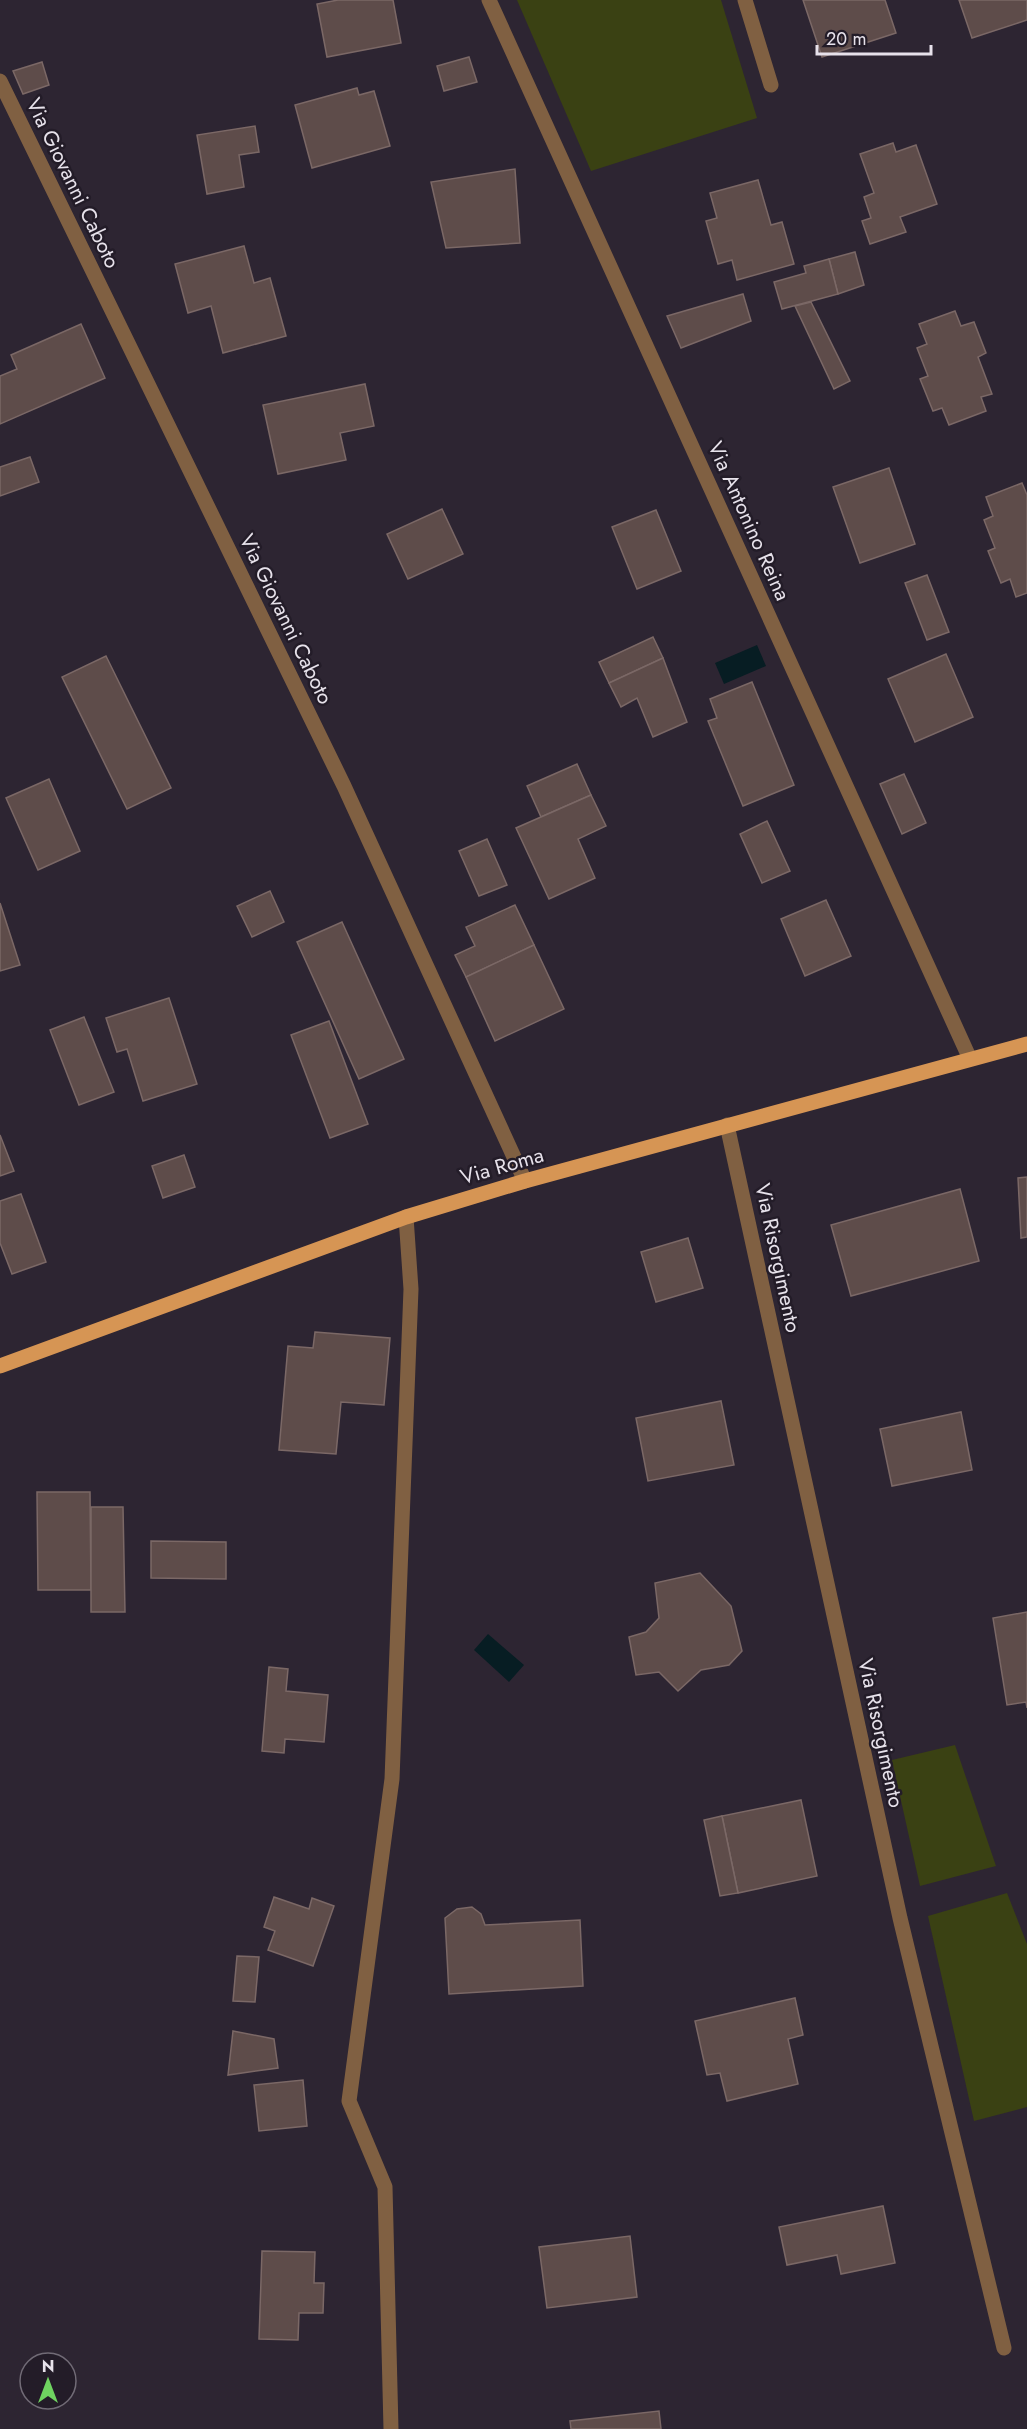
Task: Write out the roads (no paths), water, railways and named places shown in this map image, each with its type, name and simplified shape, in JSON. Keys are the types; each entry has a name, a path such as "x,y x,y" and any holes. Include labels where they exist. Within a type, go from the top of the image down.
{"main road":[{"name":"Via Roma","path":"0,1366 406,1217 525,1181 1027,1044"}],"street":[{"name":"Via Antonino Reina","path":"489,0 970,1059"},
{"path":"745,0 771,86"},
{"name":"Via Giovanni Caboto","path":"0,81 344,786 525,1181"},
{"name":"Via Risorgimento","path":"727,1125 900,1918 1004,2348"},
{"path":"391,2429 386,2187 350,2101 392,1779 411,1288 406,1217"}],"water":[{"path":"757,645 766,666 724,684 715,663"},
{"path":"488,1634 524,1665 509,1682 474,1650"}]}
